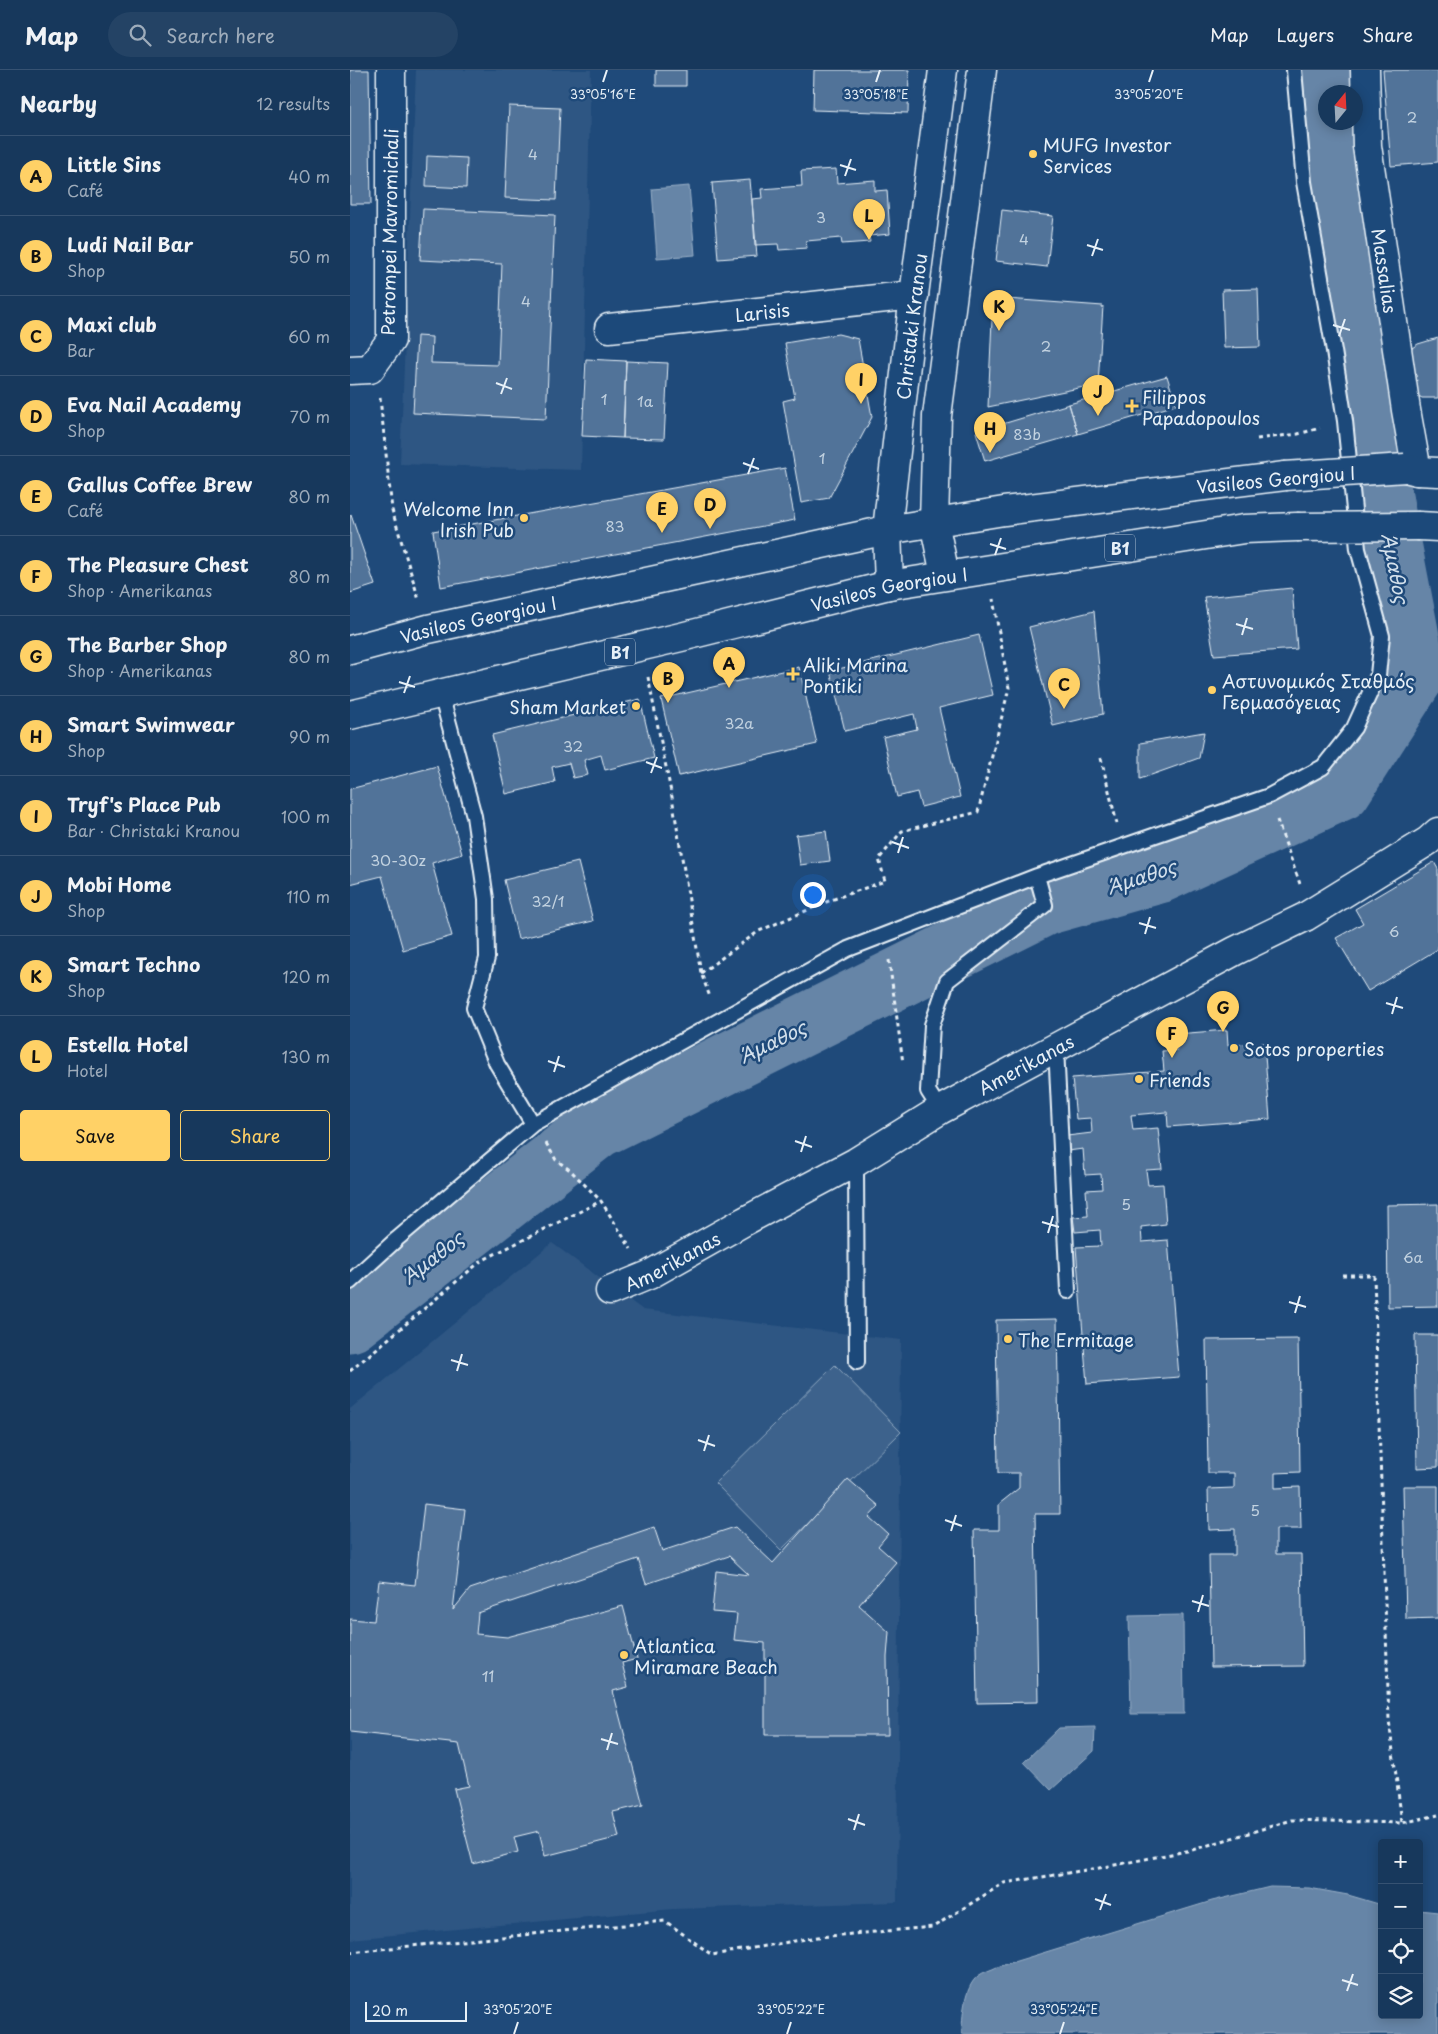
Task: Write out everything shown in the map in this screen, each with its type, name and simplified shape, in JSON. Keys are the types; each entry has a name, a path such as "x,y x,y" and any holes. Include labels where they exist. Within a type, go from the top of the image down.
{"main road":[{"name":"Petrompei Mavromichali","path":"360,370 391,340 391,70"},
{"name":"Christaki Kranou","path":"889,585 887,530 914,295 943,70"},
{"name":"Christaki Kranou","path":"945,575 934,522 937,416 982,70"},
{"name":"Massalias","path":"1365,70 1367,146 1406,410 1420,470"},
{"name":"Larisis","path":"609,328 914,295"},
{"name":"Vasileos Georgiou I","path":"350,650 428,629 887,530 934,522 1004,511 1286,476 1420,470"},
{"name":"Vasileos Georgiou I","path":"350,715 680,637 889,585 945,575 1244,529 1428,527"},
{"name":"Amerikanas","path":"610,1291 649,1275 856,1162 940,1110 1235,951 1305,917 1428,841 1438,832"}],"lane":[{"path":"350,1282 397,1239 533,1124 848,949 1037,876 1269,796 1322,767 1354,728 1378,675 1382,636 1358,549 1343,412 1304,182 1294,70"},
{"path":"441,694 474,816 486,899 487,958 474,1008 497,1064 533,1124"},
{"path":"940,1110 928,1091 932,1025 946,981 1045,905 1037,876"},
{"path":"1056,1048 1068,1291"},
{"path":"856,1162 857,1362"}],"path":[{"path":"360,370 380,400 392,510 428,629"},
{"path":"1257,439 1298,434"},
{"path":"647,674 672,797 701,973 758,931 831,900 885,881 879,859 902,831 978,812 1010,688 992,593"},
{"path":"1101,758 1111,798"},
{"path":"1278,825 1303,891"},
{"path":"886,934 899,1035"},
{"path":"533,1124 556,1160 570,1170 601,1201 649,1275"},
{"path":"350,1371 481,1261 601,1201"},
{"path":"1342,1275 1374,1275 1389,1720 1402,1823"},
{"path":"350,1952 665,1921 712,1955 818,1937 933,1926 1004,1882 1099,1868 1192,1850 1292,1820 1402,1823 1438,1815"}],"shaded area":[{"path":"416,70 591,70 581,470 400,464"},
{"path":"689,186 695,255 657,258 652,189"},
{"name":"Atlantica Miramare Beach","path":"552,1243 643,1310 901,1340 897,1902 673,1909 350,1939 350,1409"},
{"path":"835,1365 901,1432 781,1550 715,1483"},
{"path":"1183,1615 1184,1714 1131,1714 1129,1616"},
{"path":"1095,1727 1094,1751 1051,1790 1024,1762 1059,1728"},
{"path":"1270,1887 1309,1888 1348,1895 1378,1904 1378,2019 1423,2019 1423,1910 1438,1912 1438,2034 962,2034 963,2012 967,1995 973,1981 985,1972 1212,1901"}],"building":[{"path":"350,70 369,70 371,204 350,204"},
{"path":"656,70 686,70 686,86 656,86"},
{"path":"814,70 909,70 908,113 813,110"},
{"path":"1383,70 1438,70 1438,162 1391,166"},
{"path":"509,106 560,108 556,200 505,198"},
{"path":"427,156 467,158 466,188 426,186"},
{"path":"836,169 837,183 875,180 875,191 887,190 890,234 869,236 870,242 842,244 841,238 806,241 807,248 779,250 778,244 755,245 752,199 762,198 761,189 802,186 801,171"},
{"path":"750,180 757,256 718,259 712,183"},
{"path":"423,209 555,215 546,419 413,413 417,336 432,337 431,363 498,365 502,264 420,260"},
{"path":"1002,210 1053,216 1047,267 996,261"},
{"path":"1258,289 1260,347 1224,348 1222,290"},
{"path":"993,298 1103,306 1098,384 988,407"},
{"path":"838,334 858,339 872,417 829,498 801,503 783,401 795,398 785,343"},
{"path":"1438,338 1438,398 1422,398 1417,395 1410,353 1412,348 1418,344"},
{"path":"586,359 626,361 623,438 582,436"},
{"path":"626,361 668,363 664,439 623,438"},
{"path":"1167,376 1176,405 1078,434 1069,404"},
{"path":"1069,404 1078,434 985,461 976,432"},
{"path":"785,468 795,520 441,587 433,531"},
{"path":"350,516 375,585 350,593"},
{"path":"1292,588 1297,649 1214,655 1204,597"},
{"path":"1094,611 1103,714 1053,726 1029,627"},
{"path":"979,635 993,695 939,708 960,797 921,807 917,792 897,797 883,737 917,729 914,714 845,731 830,671"},
{"path":"799,667 817,744 679,776 661,699"},
{"path":"640,699 654,758 605,770 601,755 584,760 588,775 573,778 569,763 552,767 555,782 506,794 492,735"},
{"path":"1204,732 1199,758 1140,779 1140,743"},
{"path":"437,766 462,854 432,863 452,936 403,950 382,876 350,884 350,789"},
{"path":"826,831 830,861 800,865 796,835"},
{"path":"578,862 593,921 518,939 504,880"},
{"path":"1434,862 1438,869 1438,949 1368,991 1336,938 1363,923 1355,909"},
{"path":"1227,1030 1228,1045 1264,1043 1270,1119 1168,1127 1167,1112 1131,1115 1133,1130 1158,1128 1162,1169 1146,1170 1148,1185 1163,1184 1166,1224 1141,1227 1142,1242 1168,1240 1179,1377 1087,1384 1076,1247 1101,1246 1100,1230 1075,1232 1073,1217 1088,1216 1086,1190 1102,1189 1101,1174 1085,1175 1083,1149 1068,1151 1067,1136 1092,1133 1091,1118 1076,1119 1072,1078 1164,1071 1162,1051 1177,1050 1176,1034"},
{"path":"1438,1204 1438,1306 1388,1307 1387,1205"},
{"path":"1057,1319 1060,1514 1035,1514 1038,1702 977,1703 974,1530 999,1530 999,1504 1019,1488 1019,1473 998,1473 996,1320"},
{"path":"1415,1335 1438,1335 1438,1467 1417,1468"},
{"path":"1298,1339 1300,1472 1275,1473 1275,1488 1300,1487 1301,1529 1276,1529 1276,1554 1301,1554 1303,1666 1211,1667 1209,1555 1235,1555 1235,1529 1209,1530 1208,1489 1234,1488 1234,1473 1208,1473 1206,1340"},
{"path":"848,1479 879,1506 869,1517 888,1534 878,1546 896,1562 859,1605 889,1632 887,1657 888,1735 765,1735 765,1643 734,1640 737,1614 712,1612 716,1571 749,1575 729,1556 646,1584 638,1559 478,1613 476,1634 507,1637 623,1606 637,1659 622,1663 628,1687 613,1691 643,1805 613,1812 619,1837 545,1856 539,1831 514,1837 518,1852 473,1864 454,1789 469,1786 459,1744 350,1732 350,1619 374,1621 379,1581 415,1585 424,1504 465,1509 453,1610 470,1589 654,1527 662,1551 735,1527 773,1563"},
{"path":"1403,1486 1438,1486 1438,1618 1406,1619"}],"waterway":[{"name":"Άμαθος","path":"1328,70 1330,85"},
{"name":"Άμαθος","path":"350,1322 597,1128 1045,905 1159,873 1341,790 1416,673 1370,435 1336,130"}],"place":[{"name":"MUFG Investor Services","path":"1033,154"},
{"name":"Estella Hotel","path":"869,240"},
{"name":"Smart Techno","path":"999,331"},
{"name":"Tryf's Place Pub","path":"861,404"},
{"name":"Filippos Papadopoulos","path":"1132,406"},
{"name":"Mobi Home","path":"1098,416"},
{"name":"Smart Swimwear","path":"990,453"},
{"name":"Welcome Inn Irish Pub","path":"524,518"},
{"name":"Eva Nail Academy","path":"710,529"},
{"name":"Gallus Coffee Brew","path":"662,533"},
{"name":"Aliki Marina Pontiki","path":"793,674"},
{"name":"Little Sins","path":"729,688"},
{"name":"Αστυνομικός Σταθμός Γερμασόγειας","path":"1212,690"},
{"name":"Ludi Nail Bar","path":"668,703"},
{"name":"Sham Market","path":"636,706"},
{"name":"Maxi club","path":"1064,709"},
{"name":"The Barber Shop","path":"1223,1032"},
{"name":"Sotos properties","path":"1234,1048"},
{"name":"The Pleasure Chest","path":"1172,1058"},
{"name":"Friends","path":"1139,1079"},
{"name":"The Ermitage","path":"1008,1339"},
{"name":"Atlantica Miramare Beach","path":"624,1655"}]}
